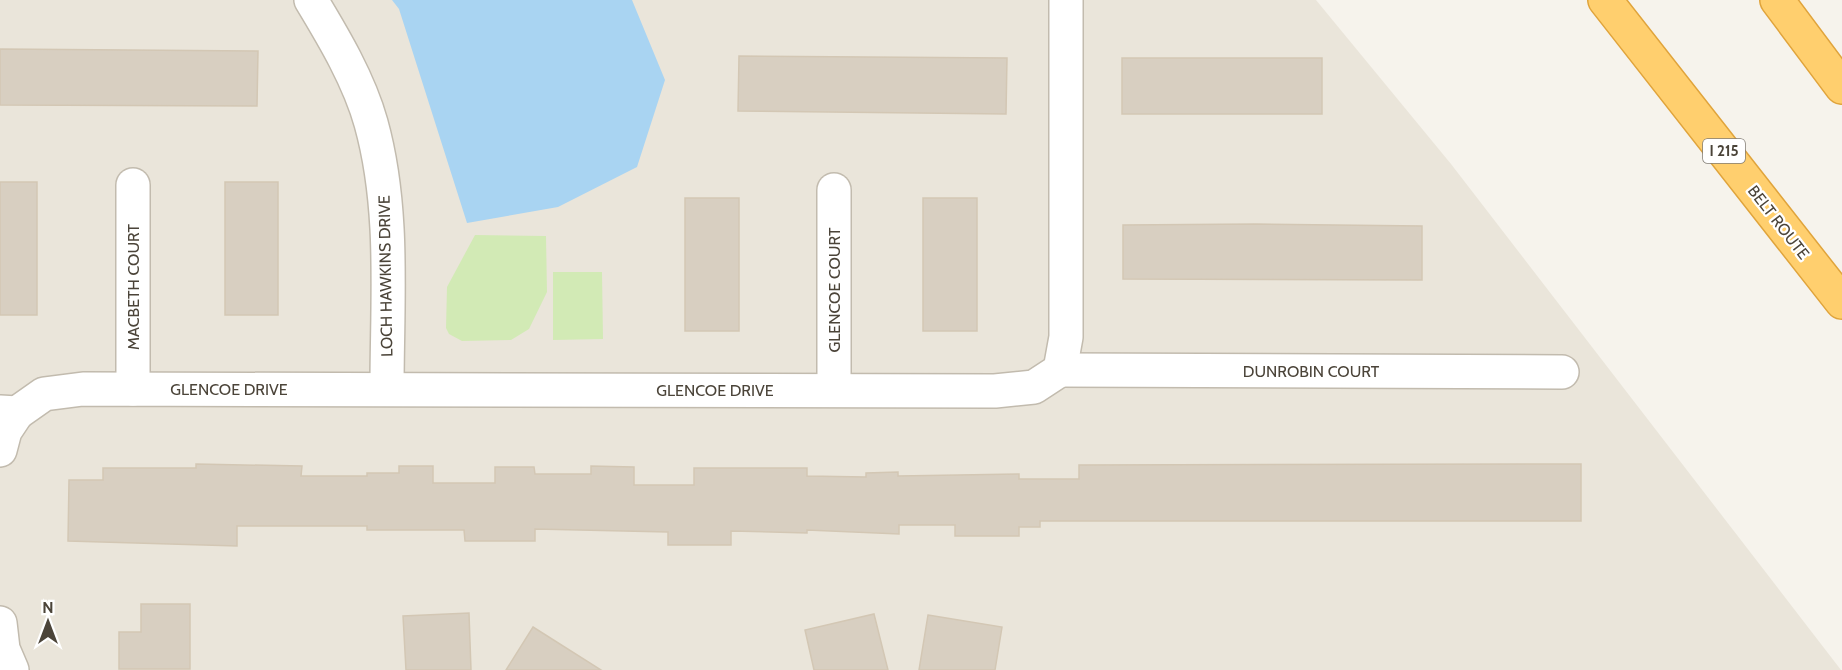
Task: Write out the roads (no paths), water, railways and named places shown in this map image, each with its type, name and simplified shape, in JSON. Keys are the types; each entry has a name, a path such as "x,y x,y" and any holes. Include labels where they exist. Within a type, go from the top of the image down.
{"highway":[{"name":"BELT ROUTE","path":"1605,0 1842,302"},
{"path":"1777,0 1842,87"}],"street":[{"name":"LOCH HAWKINS DRIVE","path":"310,0 357,86 371,122 379,158 386,215 387,388"},
{"path":"1060,370 1065,354 1066,326 1066,0"},
{"name":"MACBETH COURT","path":"133,185 133,389"},
{"name":"GLENCOE COURT","path":"834,190 834,390"},
{"name":"GLENCOE DRIVE","path":"9,412 44,394 61,391 387,388 1016,390 1034,387 1060,370"},
{"name":"DUNROBIN COURT","path":"1060,370 1562,372"},
{"path":"0,450 9,412"},
{"path":"0,623 3,649 12,670"}],"water":[{"path":"392,0 632,0 665,80 637,167 558,207 467,223 399,9"}]}
